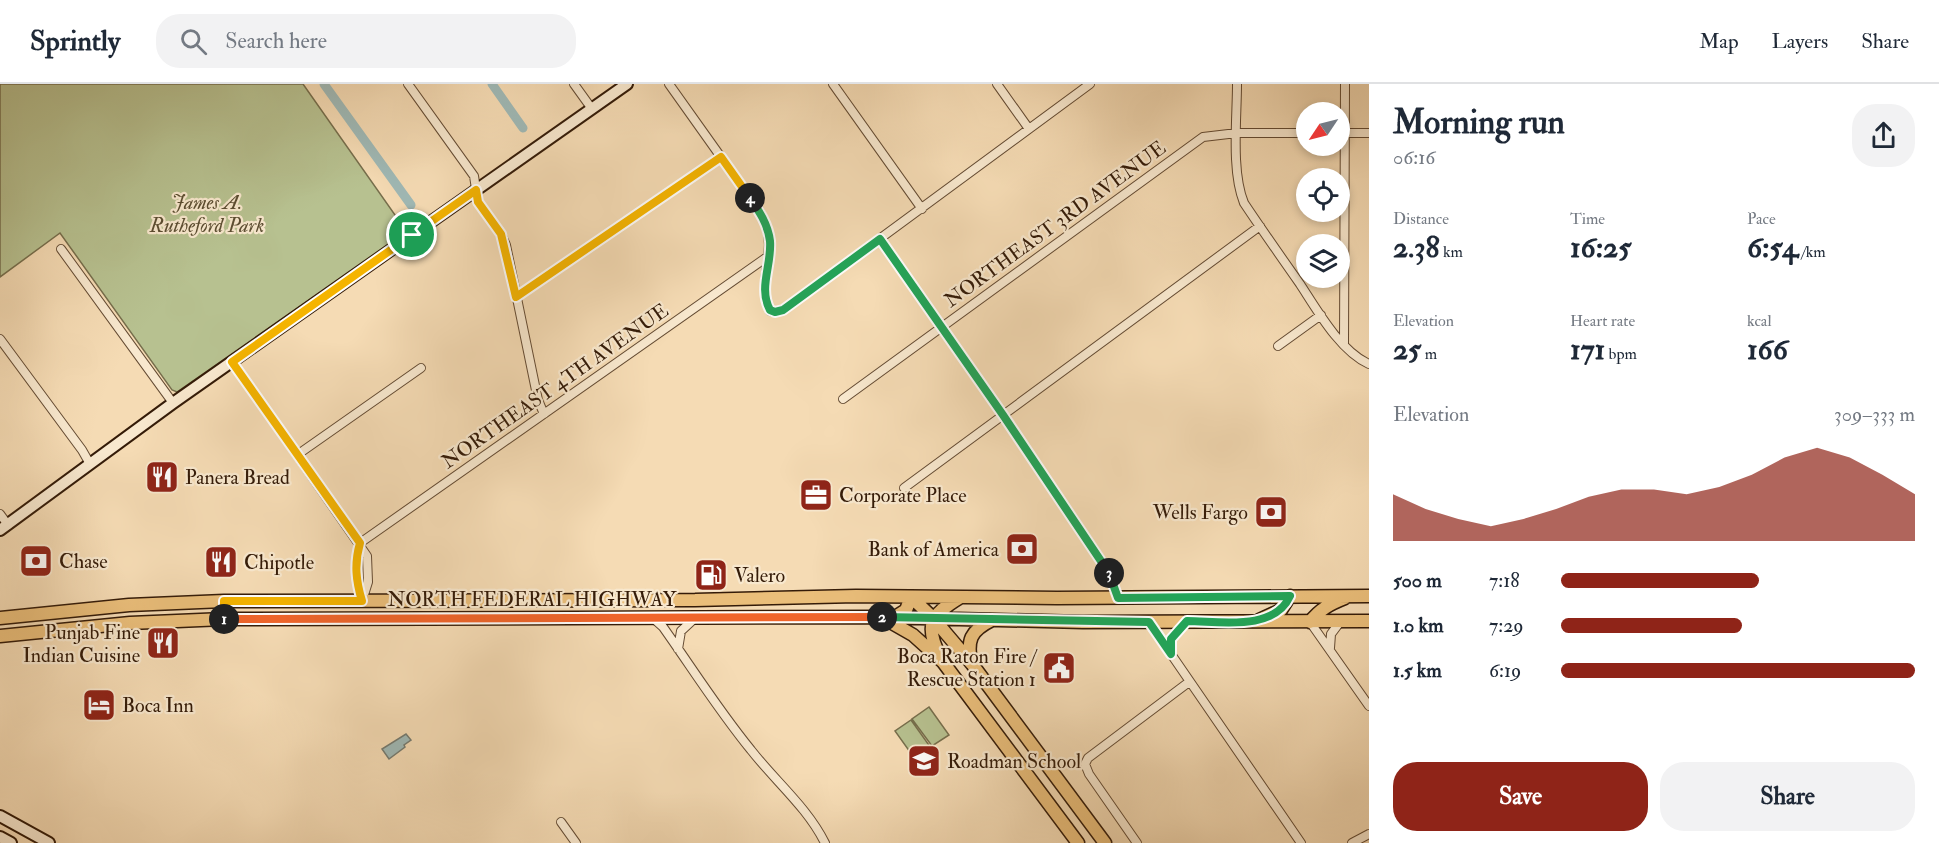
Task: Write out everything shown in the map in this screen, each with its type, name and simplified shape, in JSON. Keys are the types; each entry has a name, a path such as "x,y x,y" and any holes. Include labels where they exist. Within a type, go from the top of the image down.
{"main road":[{"name":"NORTH FEDERAL HIGHWAY","path":"0,618 129,605 224,601 695,600 856,596 1118,598 1369,596"},
{"path":"1255,621 1281,610 1290,596"},
{"path":"1310,622 1325,607 1351,596"},
{"path":"894,617 906,610 911,597 933,618 972,664 1105,843"},
{"path":"960,597 941,608 933,618 935,648 943,662 1078,843"},
{"path":"678,618 688,611 695,600"},
{"path":"334,619 350,611 362,601"},
{"path":"364,619 367,612 392,601"},
{"path":"104,625 123,614 129,605"},
{"path":"28,615 30,632"},
{"path":"881,617 913,635 943,662"},
{"name":"NORTH FEDERAL HIGHWAY","path":"0,636 104,625 224,619 894,617 1149,622 1369,621"},
{"path":"972,664 969,649 971,638 981,626 993,619"}],"street":[{"path":"408,84 474,176 478,202 501,234 543,414"},
{"path":"574,84 592,109"},
{"path":"0,514 4,528 173,403 627,84"},
{"path":"669,84 762,215 768,232 770,255 764,289 765,297 770,310 775,312 783,310 1090,84"},
{"path":"833,84 922,209"},
{"path":"997,84 1029,129"},
{"path":"1237,84 1237,172 1244,203 1344,345 1355,356 1369,364"},
{"path":"1344,102 1345,84"},
{"name":"NORTHEAST 3RD AVENUE","path":"843,399 1203,137 1237,133 1296,133"},
{"path":"1350,133 1369,133"},
{"path":"1342,156 1344,345"},
{"path":"516,297 721,157"},
{"path":"904,488 1260,226"},
{"path":"880,239 1109,572 1118,598"},
{"path":"61,249 173,403"},
{"name":"NORTHEAST 4TH AVENUE","path":"360,543 770,255"},
{"path":"1278,346 1321,315"},
{"path":"0,339 90,464"},
{"path":"232,362 360,543 367,556 368,582 362,601"},
{"path":"297,455 422,368"},
{"path":"224,601 224,619"},
{"path":"652,618 663,627 746,744 766,770 796,800 825,843"},
{"path":"678,649 681,631 696,618"},
{"path":"1171,654 1171,639 1187,621"},
{"path":"1330,650 1330,634 1340,621"},
{"path":"1149,622 1301,843"},
{"path":"1310,622 1369,706"},
{"path":"1137,843 1085,765 1088,758 1189,682"},
{"path":"0,816 49,843"},
{"path":"561,822 576,843"},
{"path":"1352,843 1369,834"},
{"path":"0,837 11,843"}],"green space":[{"name":"James A. Rutheford Park","path":"0,84 303,84 407,232 177,392 172,390 60,233 0,277"},
{"path":"929,707 949,735 932,746 912,719"},
{"path":"911,720 931,748 915,759 895,731"}],"water":[{"path":"406,734 411,740 389,759 382,749"}],"waterway":[{"path":"324,84 411,205"},
{"path":"492,84 523,128"}],"place":[{"name":"Panera Bread","path":"162,477"},
{"name":"Corporate Place","path":"816,495"},
{"name":"Wells Fargo","path":"1271,512"},
{"name":"Bank of America","path":"1022,549"},
{"name":"Chase","path":"36,561"},
{"name":"Chipotle","path":"221,562"},
{"name":"Valero","path":"711,575"},
{"name":"Punjab Fine Indian Cuisine","path":"163,643"},
{"name":"Boca Raton Fire / Rescue Station 1","path":"1059,668"},
{"name":"Boca Inn","path":"99,705"},
{"name":"Roadman School","path":"924,761"}],"route":[{"path":"721,157 757,207 768,232 770,255 764,289 770,310 775,312 783,310 880,239 1109,572 1118,598 1290,596 1281,610 1255,621 1187,621 1171,639 1171,654 1149,622 881,617 224,619 224,601 362,601 356,581 356,558 360,543 232,362 412,235 476,190 478,202 501,234 506,245 516,297 721,157"}]}
